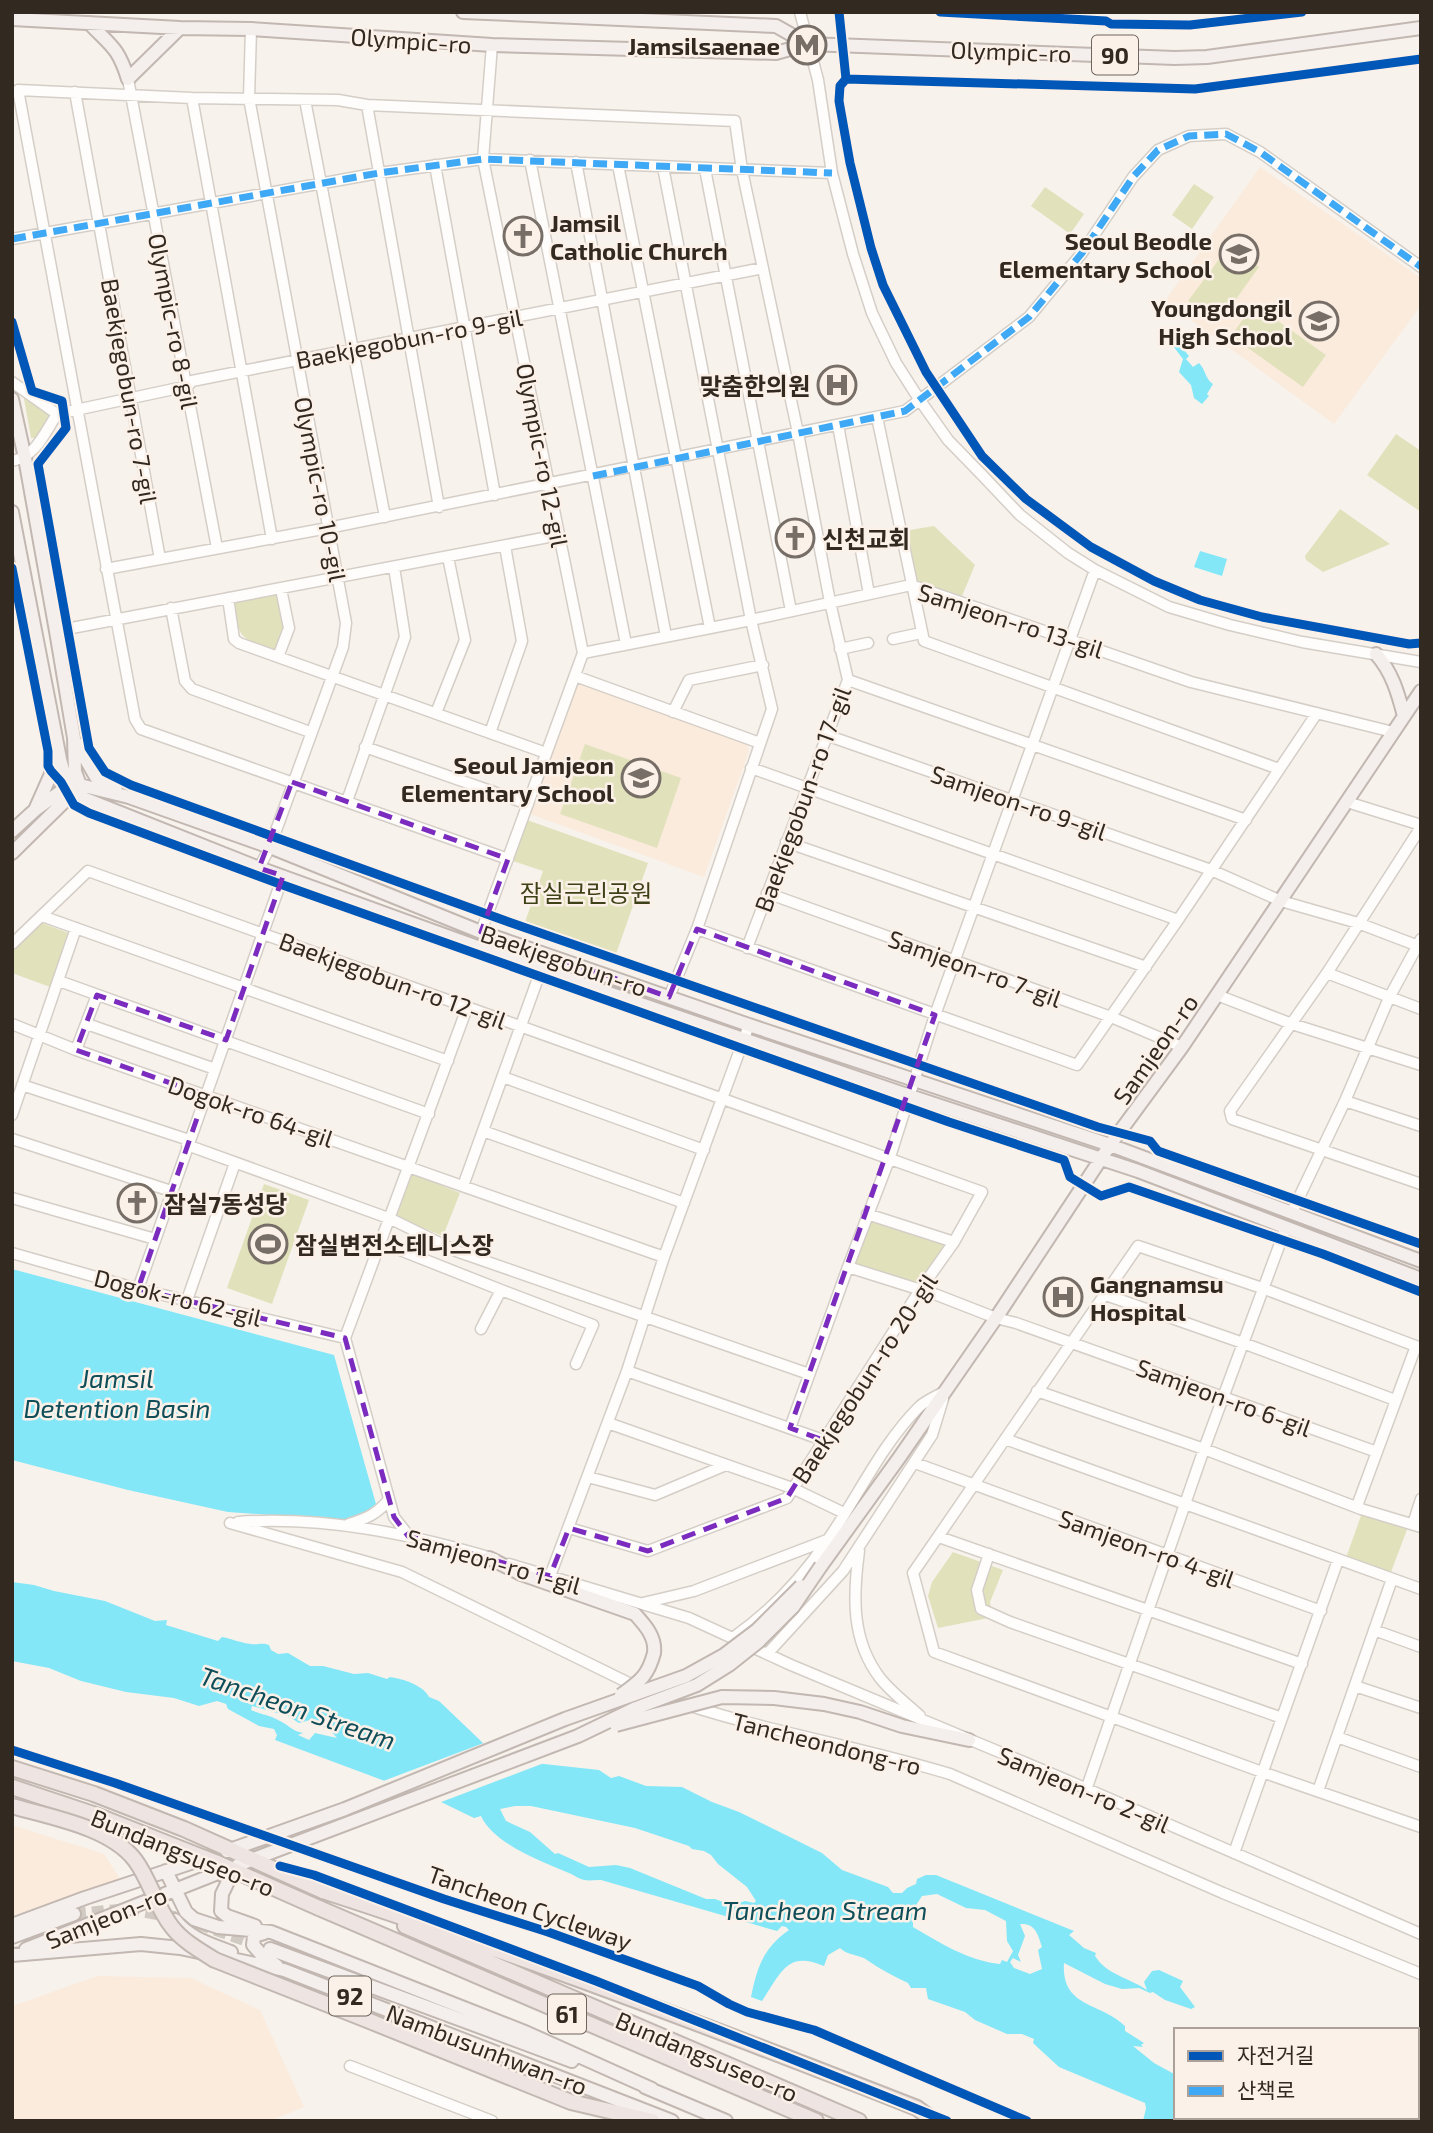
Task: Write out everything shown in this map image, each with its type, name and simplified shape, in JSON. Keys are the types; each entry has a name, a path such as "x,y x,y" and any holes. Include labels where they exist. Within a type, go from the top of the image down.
{"highway":[{"name":"Bundangsuseo-ro","path":"12,1768 107,1799 184,1829 859,2121"},
{"name":"Bundangsuseo-ro","path":"12,1787 96,1815 215,1862 816,2121"},
{"path":"12,1806 101,1833 120,1845 134,1859 172,1926 191,1945 215,1960 571,2102 652,2121"},
{"path":"323,1891 467,1938 594,1984 917,2108 934,2121"}],"main road":[{"name":"Olympic-ro","path":"463,12 776,26 808,44"},
{"name":"Olympic-ro","path":"12,19 251,29 492,45 776,53 808,44 1184,57 1207,57 1421,29"},
{"path":"89,23 113,46 121,58 128,79 180,28"},
{"path":"12,399 19,460 56,631 74,738 74,786 12,853"},
{"path":"12,512 52,718 74,786"},
{"path":"1376,654 1394,682 1404,716"},
{"name":"Samjeon-ro","path":"821,1566 946,1391 1110,1145 1182,1047 1421,691"},
{"path":"35,810 51,774 52,718"},
{"path":"74,738 96,777 129,797"},
{"path":"12,831 35,810 74,786"},
{"name":"Baekjegobun-ro","path":"74,786 129,797 270,847 481,932 749,1025 1110,1145 1421,1261"},
{"name":"Baekjegobun-ro","path":"74,786 260,868 541,970 1102,1159 1421,1279"},
{"path":"489,1558 522,1574 635,1614 648,1628 655,1645 650,1670 621,1694 565,1719"},
{"path":"565,1719 686,1676 724,1655 757,1630 821,1566"},
{"path":"578,1736 636,1708 697,1685 729,1665 758,1642 793,1608 821,1566"},
{"path":"578,1736 669,1709 722,1697 774,1698 824,1704 902,1726 969,1740"},
{"name":"Samjeon-ro","path":"12,1925 345,1809 565,1719"},
{"name":"Samjeon-ro","path":"12,1954 159,1895 578,1736"},
{"path":"237,1866 222,1894 221,1911 227,1916 525,2032 652,2089"},
{"path":"166,1871 186,1912 194,1919 218,1927 271,1933"},
{"path":"150,1876 176,1923 191,1934 200,1940 284,1970"},
{"path":"12,1937 74,1914"},
{"path":"271,1933 257,1934 254,1936 253,1945 284,1970"},
{"name":"Nambusunhwan-ro","path":"12,1954 141,1944 180,1948 284,1970 671,2121"},
{"name":"Nambusunhwan-ro","path":"270,1949 652,2089 726,2121"}],"street":[{"path":"800,12 818,80 832,173 853,254 873,313 896,363 948,440 1020,515 1068,553 1170,607 1302,642 1421,662"},
{"name":"Olympic-ro 10-gil","path":"251,29 249,98 346,623 346,636 260,868"},
{"name":"Olympic-ro 12-gil","path":"492,45 483,159 583,653"},
{"name":"Olympic-ro 8-gil","path":"128,79 217,548"},
{"path":"508,859 141,730 135,719 106,569 18,90 338,100 367,105 735,121 742,170"},
{"name":"Baekjegobun-ro 7-gil","path":"75,92 160,559"},
{"path":"192,97 272,539"},
{"path":"305,100 385,517"},
{"path":"367,105 439,507"},
{"path":"106,569 439,507 905,411 1029,317 1082,253 1133,177 1158,150 1189,136 1226,134 1260,152 1421,267"},
{"path":"12,239 379,173 483,159 832,173"},
{"path":"530,160 626,644"},
{"path":"576,162 666,636"},
{"path":"435,165 495,495"},
{"path":"618,165 710,628"},
{"path":"663,167 751,620 772,709 697,929 669,997"},
{"path":"705,169 791,611"},
{"name":"Baekjegobun-ro 17-gil","path":"742,170 848,680 747,948"},
{"name":"Baekjegobun-ro 9-gil","path":"57,414 188,386 192,381 763,268"},
{"path":"12,382 57,414 35,448 19,460"},
{"path":"877,417 924,641 1279,769"},
{"path":"838,425 869,594"},
{"path":"56,631 559,535"},
{"path":"490,733 522,641 505,546"},
{"path":"436,713 466,640 448,557"},
{"path":"347,801 405,637 394,567"},
{"name":"Baekjegobun-ro 20-gil","path":"790,1428 889,1160 935,1015 1095,569"},
{"name":"Samjeon-ro 13-gil","path":"583,653 911,585 1191,682 1393,732"},
{"path":"278,657 289,628 281,589"},
{"path":"228,598 234,639 239,643 546,753"},
{"path":"171,608 186,681 192,689 310,732"},
{"path":"893,639 921,633"},
{"name":"Baekjegobun-ro 17-gil","path":"840,649 868,643"},
{"path":"481,932 583,653"},
{"path":"673,712 687,681 763,665"},
{"path":"575,676 760,743"},
{"path":"848,680 1246,820"},
{"path":"697,929 1077,1065 1317,713"},
{"name":"Samjeon-ro 9-gil","path":"826,735 1211,870 1281,901 1419,944"},
{"path":"365,747 528,804"},
{"path":"751,768 1178,920"},
{"path":"1347,802 1421,826 1327,973 1230,1111 1232,1119 1421,1184"},
{"path":"786,842 1146,967"},
{"name":"Baekjegobun-ro 12-gil","path":"12,944 88,872 264,933 889,1160"},
{"name":"Baekjegobun-ro 12-gil","path":"138,1289 283,876"},
{"name":"Samjeon-ro 7-gil","path":"767,893 1111,1017 1182,1047"},
{"path":"42,915 448,1061"},
{"path":"12,1115 76,928"},
{"path":"1292,1212 1345,1101 1389,998 1419,944"},
{"path":"463,1186 541,970"},
{"path":"1327,973 1421,1009"},
{"path":"59,981 429,1114"},
{"path":"76,1050 97,995"},
{"path":"1217,995 1292,1024 1421,1065"},
{"path":"408,1535 394,1517 345,1338 467,1008"},
{"name":"Dogok-ro 64-gil","path":"12,1024 40,1033 76,1050 664,1257"},
{"path":"87,1024 215,1069"},
{"path":"550,1576 627,1371 664,1257 749,1025"},
{"path":"503,1077 704,1150"},
{"path":"22,1085 188,1143 235,1163 391,1219 456,1251 809,1374"},
{"path":"1345,1101 1421,1126"},
{"path":"483,1131 684,1203"},
{"path":"12,1139 172,1191"},
{"name":"Baekjegobun-ro 20-gil","path":"569,1528 648,1551 787,1497 920,1290 954,1242 982,1192 889,1160"},
{"path":"187,1300 235,1163"},
{"path":"12,1198 155,1238"},
{"name":"Baekjegobun-ro 20-gil","path":"867,1214 954,1242"},
{"path":"1086,1790 1204,1449 1286,1227"},
{"path":"1357,1506 1395,1401 1418,1347 1262,1288 1138,1246 913,1573 934,1652 1421,1828"},
{"path":"400,1250 593,1325 576,1364"},
{"name":"Dogok-ro 62-gil","path":"12,1253 138,1289 345,1338"},
{"path":"848,1266 996,1318"},
{"path":"481,1329 501,1290"},
{"path":"1103,1294 1243,1343 1395,1401"},
{"name":"Samjeon-ro 6-gil","path":"996,1318 1377,1452"},
{"path":"627,1371 823,1440"},
{"path":"768,1653 829,1588 859,1546 932,1435 946,1391"},
{"path":"734,1637 759,1619 792,1586 828,1540 883,1453 920,1405 946,1391"},
{"path":"1037,1391 1204,1449 1405,1524 1417,1526 1421,1499"},
{"path":"608,1423 792,1488 844,1513"},
{"path":"1005,1439 1421,1589"},
{"name":"Samjeon-ro 4-gil","path":"915,1463 1321,1611"},
{"path":"588,1477 655,1495 726,1465"},
{"path":"344,1526 368,1518 389,1499"},
{"name":"Samjeon-ro 1-gil","path":"230,1523 271,1520 408,1535 689,1619 748,1645"},
{"name":"Tancheondong-ro","path":"230,1523 402,1572 616,1677 716,1715 950,1774 1223,1893 1421,1975"},
{"path":"939,1537 1302,1664"},
{"path":"641,1604 694,1591 828,1540"},
{"path":"859,1546 854,1590 856,1624 866,1653 880,1678 925,1721"},
{"path":"989,1554 977,1590 981,1609 1010,1622 1282,1718"},
{"path":"1234,1853 1338,1560"},
{"path":"1318,1791 1392,1579"},
{"path":"1374,1630 1421,1647"},
{"name":"Samjeon-ro 2-gil","path":"748,1645 1421,1934"},
{"path":"1355,1686 1421,1708"},
{"path":"1336,1737 1421,1767"},
{"path":"351,2066 492,2121"}],"highlighted area":[{"path":"292,782 508,859 481,932 669,997 697,929 935,1015 790,1428 823,1440 787,1498 648,1551 569,1528 550,1576 408,1536 394,1517 345,1338 138,1289 205,1095 76,1050 97,995 226,1040 283,876 259,868"}],"shaded area":[{"name":"Youngdongil High School","path":"1260,167 1421,278 1421,305 1334,424 1165,301"},
{"name":"Seoul Jamjeon Elementary School","path":"577,680 746,741 749,751 704,877 530,814"},
{"path":"12,1825 104,1854 120,1879 12,1916"},
{"path":"98,1976 191,1978 260,2010 304,2107 269,2121 12,2121 12,2006"}],"green space":[{"path":"1194,184 1214,197 1192,229 1172,215"},
{"path":"1045,187 1084,214 1070,234 1031,206"},
{"path":"1229,246 1259,267 1219,323 1188,301"},
{"path":"1254,304 1326,355 1303,387 1231,336"},
{"path":"27,397 52,413 53,418 35,438 31,438 24,399"},
{"path":"1396,434 1421,451 1421,512 1367,475"},
{"path":"1340,509 1390,544 1323,572 1306,560 1305,556"},
{"path":"934,526 975,565 962,596 914,580 904,531"},
{"path":"279,592 287,626 278,652 244,636 240,631 233,600"},
{"path":"585,744 681,778 657,848 560,814"},
{"name":"잠실근린공원","path":"527,820 648,863 616,954 525,922 543,871 513,861"},
{"path":"42,923 71,934 50,987 12,973 12,952"},
{"path":"411,1173 460,1193 443,1236 394,1216"},
{"name":"잠실변전소테니스장","path":"264,1184 309,1200 272,1304 227,1288"},
{"path":"867,1214 954,1242 920,1290 848,1267"},
{"path":"1363,1510 1408,1527 1391,1572 1346,1558"},
{"path":"953,1552 1003,1570 990,1602 993,1617 938,1628 928,1596 932,1582"}],"water":[{"path":"1174,342 1189,356 1186,359 1193,367 1199,363 1213,384 1207,394 1209,396 1202,404 1194,398 1191,385 1179,372 1183,359 1173,346"},
{"path":"1200,551 1227,559 1222,576 1194,567"},
{"name":"Jamsil Detention Basin","path":"12,1269 334,1355 376,1504 354,1521 228,1512 12,1460"},
{"name":"Tancheon Stream","path":"12,1582 105,1601 155,1621 167,1620 166,1625 218,1641 222,1637 267,1644 278,1654 288,1653 310,1666 406,1681 439,1701 483,1743 544,1764 599,1770 611,1778 619,1776 646,1786 682,1787 822,1853 842,1870 888,1887 893,1893 902,1893 916,1884 917,1879 926,1875 936,1875 1074,1931 1069,1935 1084,1948 1096,1953 1095,1956 1106,1968 1147,1990 1144,1982 1152,1971 1159,1970 1183,1981 1180,1987 1195,2007 1191,2009 1165,2000 1153,1992 1139,1988 1122,1989 1105,1984 1064,1963 1065,1978 1076,1996 1115,2018 1125,2026 1125,2031 1144,2043 1141,2045 1143,2047 1133,2046 1154,2063 1174,2074 1174,2119 1360,2121 1143,2121 1145,2103 1059,2067 1033,2043 1034,2039 1022,2034 1007,2034 975,2020 965,2012 928,1999 926,1988 911,1988 908,1983 864,1958 840,1948 828,1955 824,1966 801,1961 786,1967 762,2001 751,1997 756,1977 767,1951 789,1930 786,1927 782,1926 777,1931 601,1880 580,1879 507,1843 487,1826 481,1816 474,1818 441,1802 275,1740 277,1735 274,1729 259,1726 228,1709 226,1704 217,1701 199,1706 174,1698 126,1692 81,1681 49,1668 12,1661","holes":["252,1706 288,1716 299,1723 310,1720 331,1731 337,1738 315,1733 309,1740 298,1735 303,1733 251,1710","531,1806 635,1828 704,1851 747,1887 756,1901 731,1905 715,1899 706,1899 630,1868 616,1865 589,1867 555,1854 530,1832 506,1821 500,1809","937,1894 966,1908 985,1910 1006,1921 1007,1941 1013,1951 1007,1962 988,1962 966,1955 913,1927 913,1921 920,1916 911,1913 922,1896","1020,1924 1032,1927 1042,1947 1038,1950 1042,1969 1030,1974 1014,1968 1010,1962 1013,1958 1021,1962 1018,1955 1025,1936"]}],"pier":[{"path":"489,1741 552,1760 436,1804 378,1783"}],"tunnel":[{"path":"74,1914 129,1909 185,1919 270,1949"}],"marked path":[{"path":"593,476 905,411 1029,317 1082,253 1133,177 1158,150 1189,136 1226,134 1260,152 1421,267"},
{"path":"12,239 379,173 483,159 832,173"}],"cycle path":[{"path":"839,12 846,79 840,86 839,101 850,163 871,248 883,285 926,372 982,456 1026,499 1091,547 1154,581 1200,600 1262,617 1409,644 1421,643"},
{"path":"940,12 1106,21 1111,24 1190,25 1302,12"},
{"path":"846,79 1195,89 1421,59"},
{"path":"12,322 32,391 62,401 66,428 38,464 89,748 105,772 131,785 506,921 1098,1127 1150,1141 1158,1151 1421,1244"},
{"path":"12,568 48,751 48,766 74,805 89,813 280,884 949,1122 1064,1160 1070,1177 1101,1196 1129,1187 1323,1254 1421,1292"},
{"name":"Tancheon Cycleway","path":"12,1750 115,1783 698,1986 747,2012 814,2030 1027,2121"},
{"path":"280,1866 314,1875 596,1981 947,2121"}],"place":[{"name":"Jamsilsaenae","path":"807,45"},
{"name":"Jamsil Catholic Church","path":"523,236"},
{"name":"Seoul Beodle Elementary School","path":"1239,254"},
{"name":"Youngdongil High School","path":"1319,321"},
{"name":"맞춤한의원","path":"837,385"},
{"name":"신천교회","path":"795,538"},
{"name":"Seoul Jamjeon Elementary School","path":"641,778"},
{"name":"잠실7동성당","path":"137,1203"},
{"name":"잠실변전소테니스장","path":"268,1244"},
{"name":"Gangnamsu Hospital","path":"1063,1297"}]}
